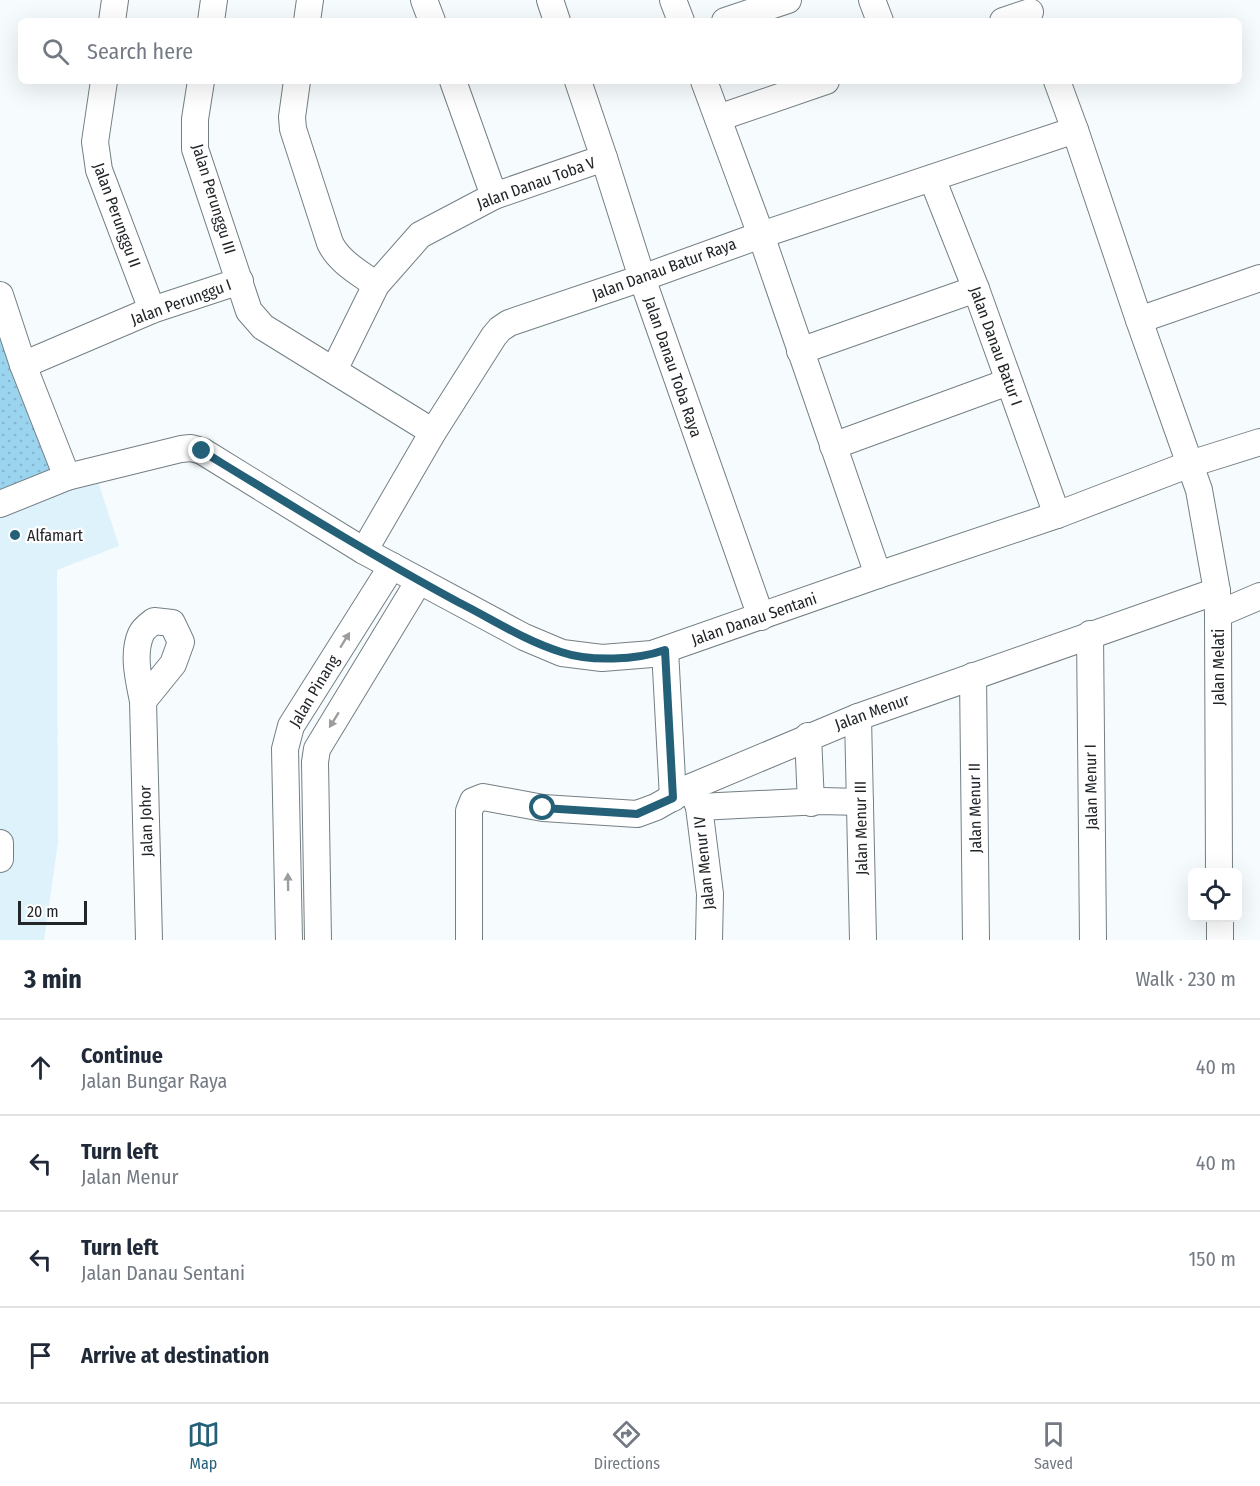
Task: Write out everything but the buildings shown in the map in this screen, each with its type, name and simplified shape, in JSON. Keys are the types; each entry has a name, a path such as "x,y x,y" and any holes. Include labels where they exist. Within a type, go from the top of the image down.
{"street":[{"path":"112,18 115,0"},
{"path":"211,18 214,0"},
{"path":"307,18 310,0"},
{"path":"424,0 431,18"},
{"path":"550,0 556,18"},
{"path":"673,0 680,18"},
{"path":"734,18 788,0"},
{"path":"872,0 879,18"},
{"path":"1011,18 1030,11"},
{"name":"Jalan Perunggu II","path":"104,84 95,142 99,170 152,310"},
{"name":"Jalan Perunggu III","path":"201,84 195,119 195,149 240,281"},
{"path":"297,84 292,117 293,129 330,243 334,252 342,260 376,285"},
{"path":"454,84 494,196"},
{"name":"Jalan Danau Toba Raya","path":"579,84 642,278 761,617"},
{"path":"705,84 761,235 878,575"},
{"path":"718,118 817,84"},
{"name":"Jalan Melati","path":"1058,84 1199,490 1217,602 1219,868"},
{"name":"Jalan Danau Batur Raya","path":"364,550 433,432 500,329 509,322 1075,130"},
{"name":"Jalan Danau Toba V","path":"334,370 376,285 420,235 494,196 604,158"},
{"name":"Jalan Danau Batur I","path":"932,178 976,289 1057,515"},
{"path":"1139,320 1260,278"},
{"name":"Jalan Perunggu I","path":"23,365 152,310 240,281 249,311 263,327 433,432"},
{"path":"800,351 976,289"},
{"path":"0,295 23,365 67,477"},
{"path":"833,446 1008,382"},
{"name":"Jalan Danau Sentani","path":"0,504 67,477 191,448 202,451 392,566 524,637 562,653 602,658 652,654 665,650 1057,515 1191,464 1260,442"},
{"name":"Jalan Pinang","path":"289,940 285,749 287,737 291,726 392,566"},
{"name":"Jalan Pinang","path":"318,940 315,762 317,749 419,581"},
{"name":"Jalan Menur","path":"469,940 470,811 473,801 483,797 543,808 637,814 687,797 807,736 1090,634 1217,602 1260,597"},
{"name":"Jalan Menur I","path":"1090,634 1093,940"},
{"path":"665,650 687,797 811,803 860,802"},
{"name":"Jalan Menur II","path":"973,676 976,940"},
{"name":"Jalan Johor","path":"143,701 149,940"},
{"name":"Jalan Menur III","path":"858,717 863,940"},
{"path":"807,736 811,803"},
{"name":"Jalan Menur IV","path":"687,797 710,894 709,940"},
{"path":"0,843 0,859"},
{"path":"1220,922 1220,940"}],"shaded area":[{"path":"0,295 74,484 0,505"},
{"path":"97,478 119,546 57,570 58,843 44,940 0,940 0,505"}],"place":[{"name":"Alfamart","path":"15,535"}],"route":[{"path":"202,451 364,550 524,637 562,653 602,658 652,654 665,650 673,798 637,814 543,808"}]}
